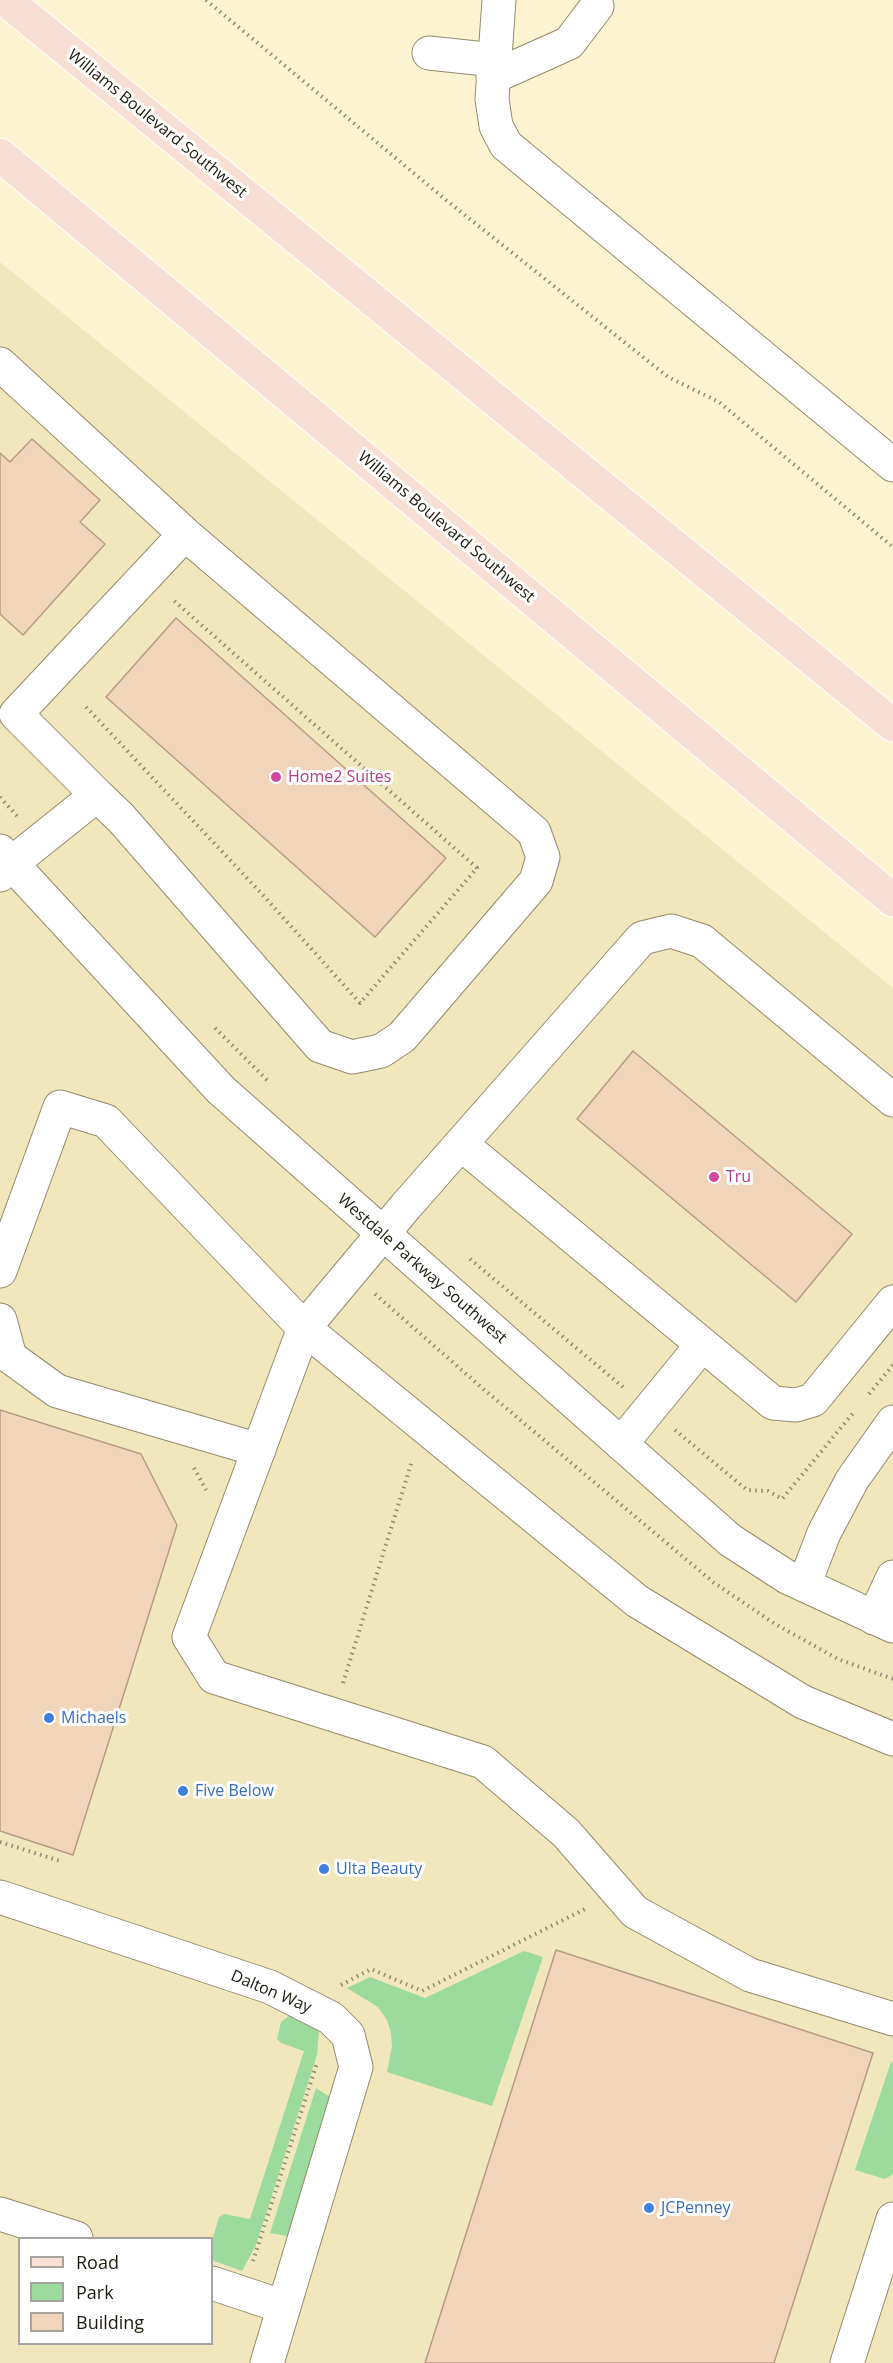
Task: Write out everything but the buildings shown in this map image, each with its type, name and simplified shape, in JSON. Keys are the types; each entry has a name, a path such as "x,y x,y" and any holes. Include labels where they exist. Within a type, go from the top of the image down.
{"main road":[{"name":"Williams Boulevard Southwest","path":"6,0 893,725"},
{"name":"Williams Boulevard Southwest","path":"0,155 893,900"}],"street":[{"path":"499,0 492,99 496,126 506,145 893,465"},
{"path":"429,53 494,68 569,43 586,12"},
{"path":"0,364 186,534 534,832 543,857 536,881 402,1037 381,1051 352,1057 320,1046 121,818 8,706 186,534"},
{"path":"4,863 97,795"},
{"name":"Westdale Parkway Southwest","path":"4,863 221,1090 730,1540 787,1577 884,1622"},
{"path":"893,1100 702,941 671,931 642,938 382,1234 304,1328 189,1637 214,1677 483,1762 566,1833 635,1912 750,1975 893,2019"},
{"path":"0,1271 60,1107 106,1121 304,1328 637,1601 803,1702 893,1739"},
{"path":"461,1144 772,1403 796,1405 813,1400 893,1302"},
{"path":"0,1320 10,1357 57,1391 259,1450"},
{"path":"621,1444 702,1345"},
{"path":"804,1585 824,1533 852,1480 893,1422"},
{"path":"884,1622 893,1576"},
{"name":"Dalton Way","path":"0,1897 270,1988 331,2018 348,2035 356,2067 267,2363"},
{"path":"0,2214 73,2237"},
{"path":"846,2363 893,2219"},
{"path":"213,2283 284,2307"}],"path":[{"path":"206,0 446,200 640,355 668,377 719,402 893,547"},
{"path":"86,707 261,893 360,1003 477,868 171,598"},
{"path":"350,1272 490,1394 713,1582 775,1624 838,1659 893,1679"},
{"path":"342,1687 412,1462 419,1455"},
{"path":"193,1465 207,1492"},
{"path":"0,1842 60,1861"}],"shaded area":[{"path":"0,262 893,988 893,2363 0,2363"}],"green space":[{"path":"524,1951 543,1957 492,2106 387,2072 392,2047 387,2020 378,2007 347,1988 370,1977 425,1998"},
{"path":"290,2015 319,2028 317,2055 256,2245 242,2271 214,2261 213,2238 219,2217 224,2214 250,2219 304,2051 281,2043 277,2039 281,2022"},
{"path":"891,2062 893,2063 893,2174 885,2179 855,2170"},
{"path":"316,2088 330,2097 288,2236 270,2233"}],"place":[{"name":"Home2 Suites","path":"276,777"},
{"name":"Tru","path":"714,1177"},
{"name":"Michaels","path":"49,1718"},
{"name":"Five Below","path":"183,1791"},
{"name":"Ulta Beauty","path":"324,1869"},
{"name":"JCPenney","path":"649,2208"}]}
